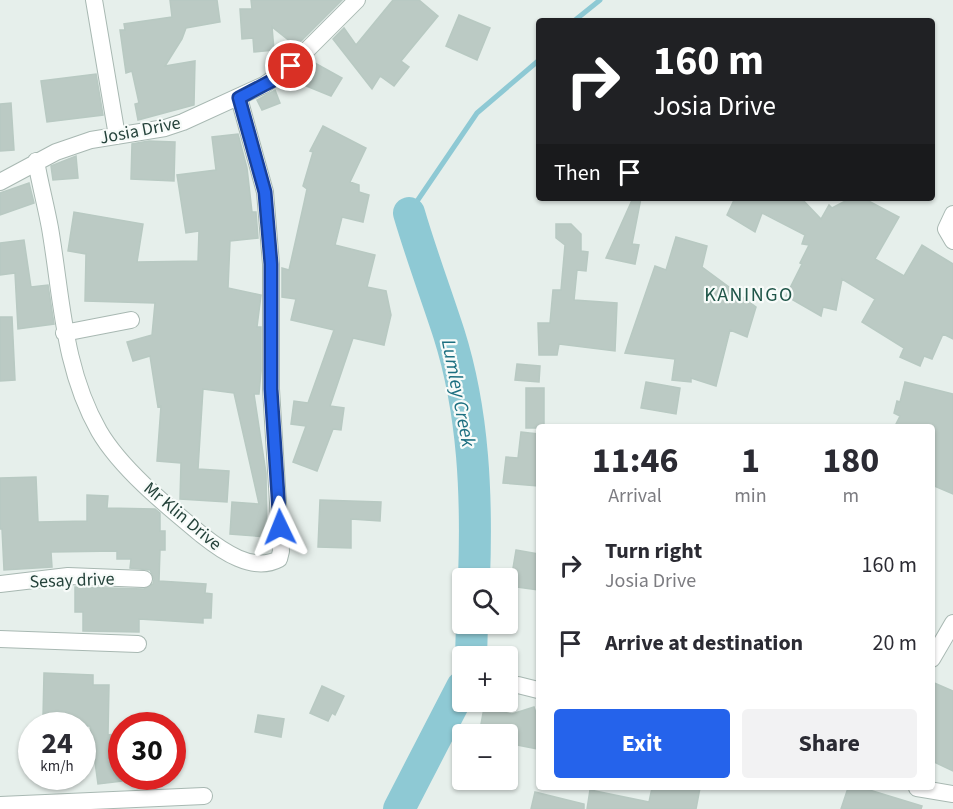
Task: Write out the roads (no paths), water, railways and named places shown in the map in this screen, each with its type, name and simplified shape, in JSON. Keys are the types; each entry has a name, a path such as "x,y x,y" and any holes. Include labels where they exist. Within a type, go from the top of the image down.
{"street":[{"path":"94,0 117,136"},
{"name":"Josia Drive","path":"0,182 36,161 91,140 165,128 239,98 277,78 357,0"},
{"name":"Mr Klin Drive","path":"36,161 50,228 64,333 80,391 100,433 137,476 206,539 238,560 269,565 279,559 281,551 271,389 271,264 265,192 239,98"},
{"path":"953,214 946,229 953,241"},
{"path":"64,333 131,320"},
{"name":"Sesay drive","path":"0,584 68,576 144,579"},
{"path":"935,654 953,622"},
{"path":"0,639 138,644"},
{"path":"518,685 536,690"},
{"path":"929,790 953,794"},
{"path":"0,805 204,796"}],"waterway":[{"path":"578,18 600,0"},
{"path":"409,213 477,113 536,63"},
{"name":"Lumley Creek","path":"409,213 449,334 464,394 474,487 474,568"},
{"name":"Lumley Creek","path":"471,646 472,634"},
{"name":"Lumley Creek","path":"399,809 452,706"}],"district":[{"name":"KANINGO","path":"749,294"}]}
